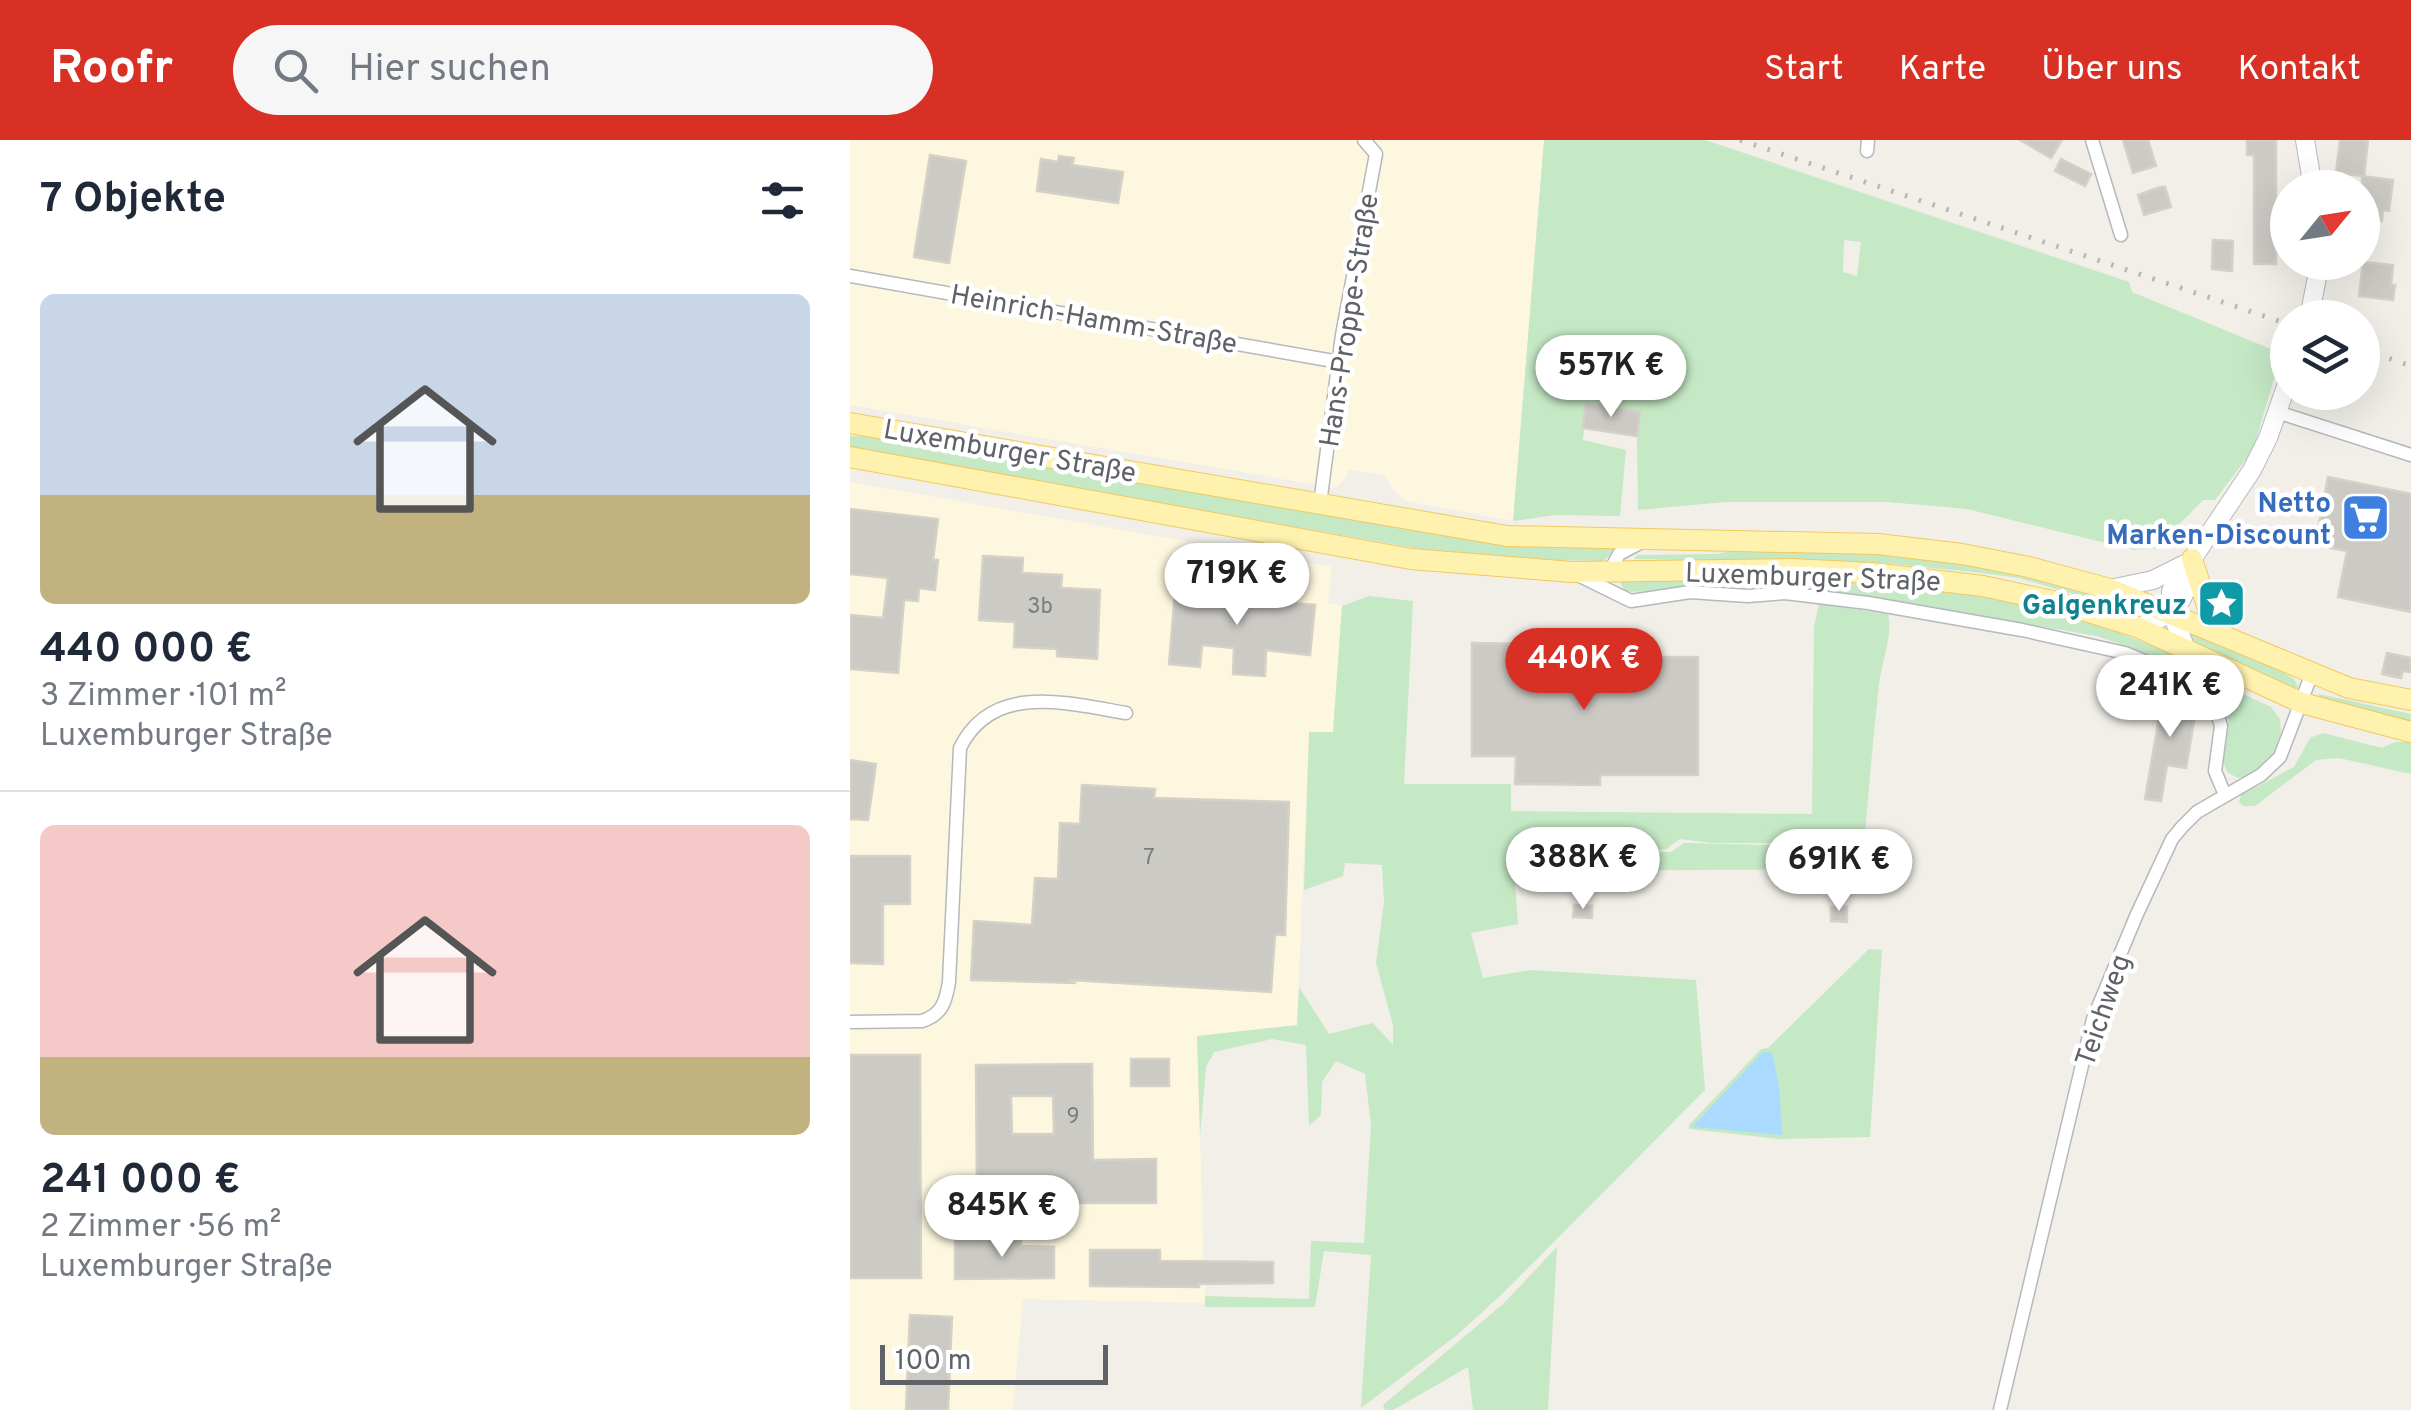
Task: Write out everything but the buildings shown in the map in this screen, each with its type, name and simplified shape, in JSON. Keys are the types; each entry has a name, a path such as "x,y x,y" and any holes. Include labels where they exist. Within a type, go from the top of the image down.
{"main road":[{"name":"Luxemburger Straße","path":"850,423 1507,536 1878,544 2028,567 2110,588 2349,688 2411,700"},
{"name":"Luxemburger Straße","path":"850,457 1411,559 1572,572 1791,569 1888,574 1983,586 2053,601 2137,627 2302,703 2411,732"},
{"path":"2192,559 2209,612 2225,636"}],"street":[{"name":"Hans-Proppe-Straße","path":"1320,504 1339,362 1376,154 1364,140"},
{"path":"2092,140 2121,235"},
{"path":"2305,140 2310,170"},
{"name":"Heinrich-Hamm-Straße","path":"850,276 1339,362"},
{"path":"2137,627 2171,612 2182,602 2192,559 2252,470 2277,412 2411,455"},
{"path":"1615,594 1608,570 1622,551 1646,541"},
{"path":"2110,588 2152,580 2192,559"},
{"name":"Luxemburger Straße","path":"1572,572 1631,602 1690,592 1748,596 1786,593 2040,634 2125,653 2200,684 2218,708 2221,726 2215,771 2224,794"},
{"path":"2171,612 2186,649"},
{"name":"Teichweg","path":"2000,1410 2094,1020 2172,839 2197,812 2274,764 2284,749 2312,673"},
{"path":"850,1022 922,1021 932,1018 944,1006 949,982 960,748 966,734 990,712 1024,701 1126,713"}],"shaded area":[{"path":"850,140 1544,140 1513,521 1406,501 1393,490 1385,475 1348,470 1346,478 1335,488 850,405"},
{"path":"850,482 1332,567 1328,603 1342,606 1333,732 1309,733 1297,1025 1197,1036 1205,1303 1023,1299 1013,1410 850,1410"}],"green space":[{"path":"1544,140 1705,140 2129,282 2132,292 2270,349 2270,392 2253,450 2215,500 2203,500 2156,548 2132,550 2122,538 2106,543 1967,509 1888,502 1725,502 1638,510 1640,412 1587,403 1583,440 1626,450 1620,516 1555,515 1513,521","holes":["1844,240 1861,242 1857,276 1843,272"]},
{"path":"850,436 884,437 1433,533 1532,547 1619,547 1603,561 1449,554 850,449"},
{"path":"1859,548 2022,572 2139,607 2137,613 2019,578 1893,564 1634,559 1637,555 1718,554 1737,549"},
{"path":"1678,576 1898,581 2024,602 2085,619 2185,659 2220,683 2271,707 2280,719 2281,733 2266,764 2248,777 2238,778 2227,772 2223,761 2229,720 2212,686 2188,668 2097,636 1794,585 1625,592 1619,579"},
{"path":"1369,596 1413,601 1404,784 1511,784 1511,811 1812,814 1814,627 1819,604 1888,614 1889,631 1879,684 1864,843 1712,843 1680,839 1666,849 1633,852 1671,852 1684,843 1861,847 1860,869 1514,871 1518,924 1471,933 1483,978 1531,970 1696,980 1705,1090 1502,1294 1457,1335 1361,1408 1371,1255 1324,1251 1315,1307 1205,1307 1205,1296 1309,1299 1311,1241 1364,1243 1371,1125 1365,1074 1336,1061 1322,1082 1321,1115 1309,1126 1306,1045 1272,1039 1214,1052 1206,1067 1200,1136 1197,1036 1297,1025 1299,987 1329,1034 1373,1023 1393,1045 1393,1025 1376,963 1384,902 1382,865 1345,863 1343,876 1304,890 1309,732 1333,732 1342,606"},
{"path":"2187,628 2284,673 2298,687 2295,690 2193,644"},
{"path":"2319,694 2411,714 2411,723 2318,698"},
{"path":"2323,733 2382,748 2395,742 2411,742 2411,774 2339,758 2316,760 2255,806 2239,802 2241,795 2294,767 2310,738"},
{"path":"1869,949 1882,950 1870,1137 1780,1139 1689,1129 1761,1049 1768,1048"},
{"path":"1557,1247 1548,1410 1473,1410 1468,1367 1393,1410 1385,1410 1383,1405 1503,1304"}],"water":[{"path":"1763,1052 1772,1053 1782,1135 1692,1127"}],"railway":[{"path":"1740,140 2270,318"},
{"path":"2380,355 2411,366"}],"place":[{"name":"Netto Marken-Discount","path":"2366,518"},
{"name":"Galgenkreuz","path":"2222,604"}]}
